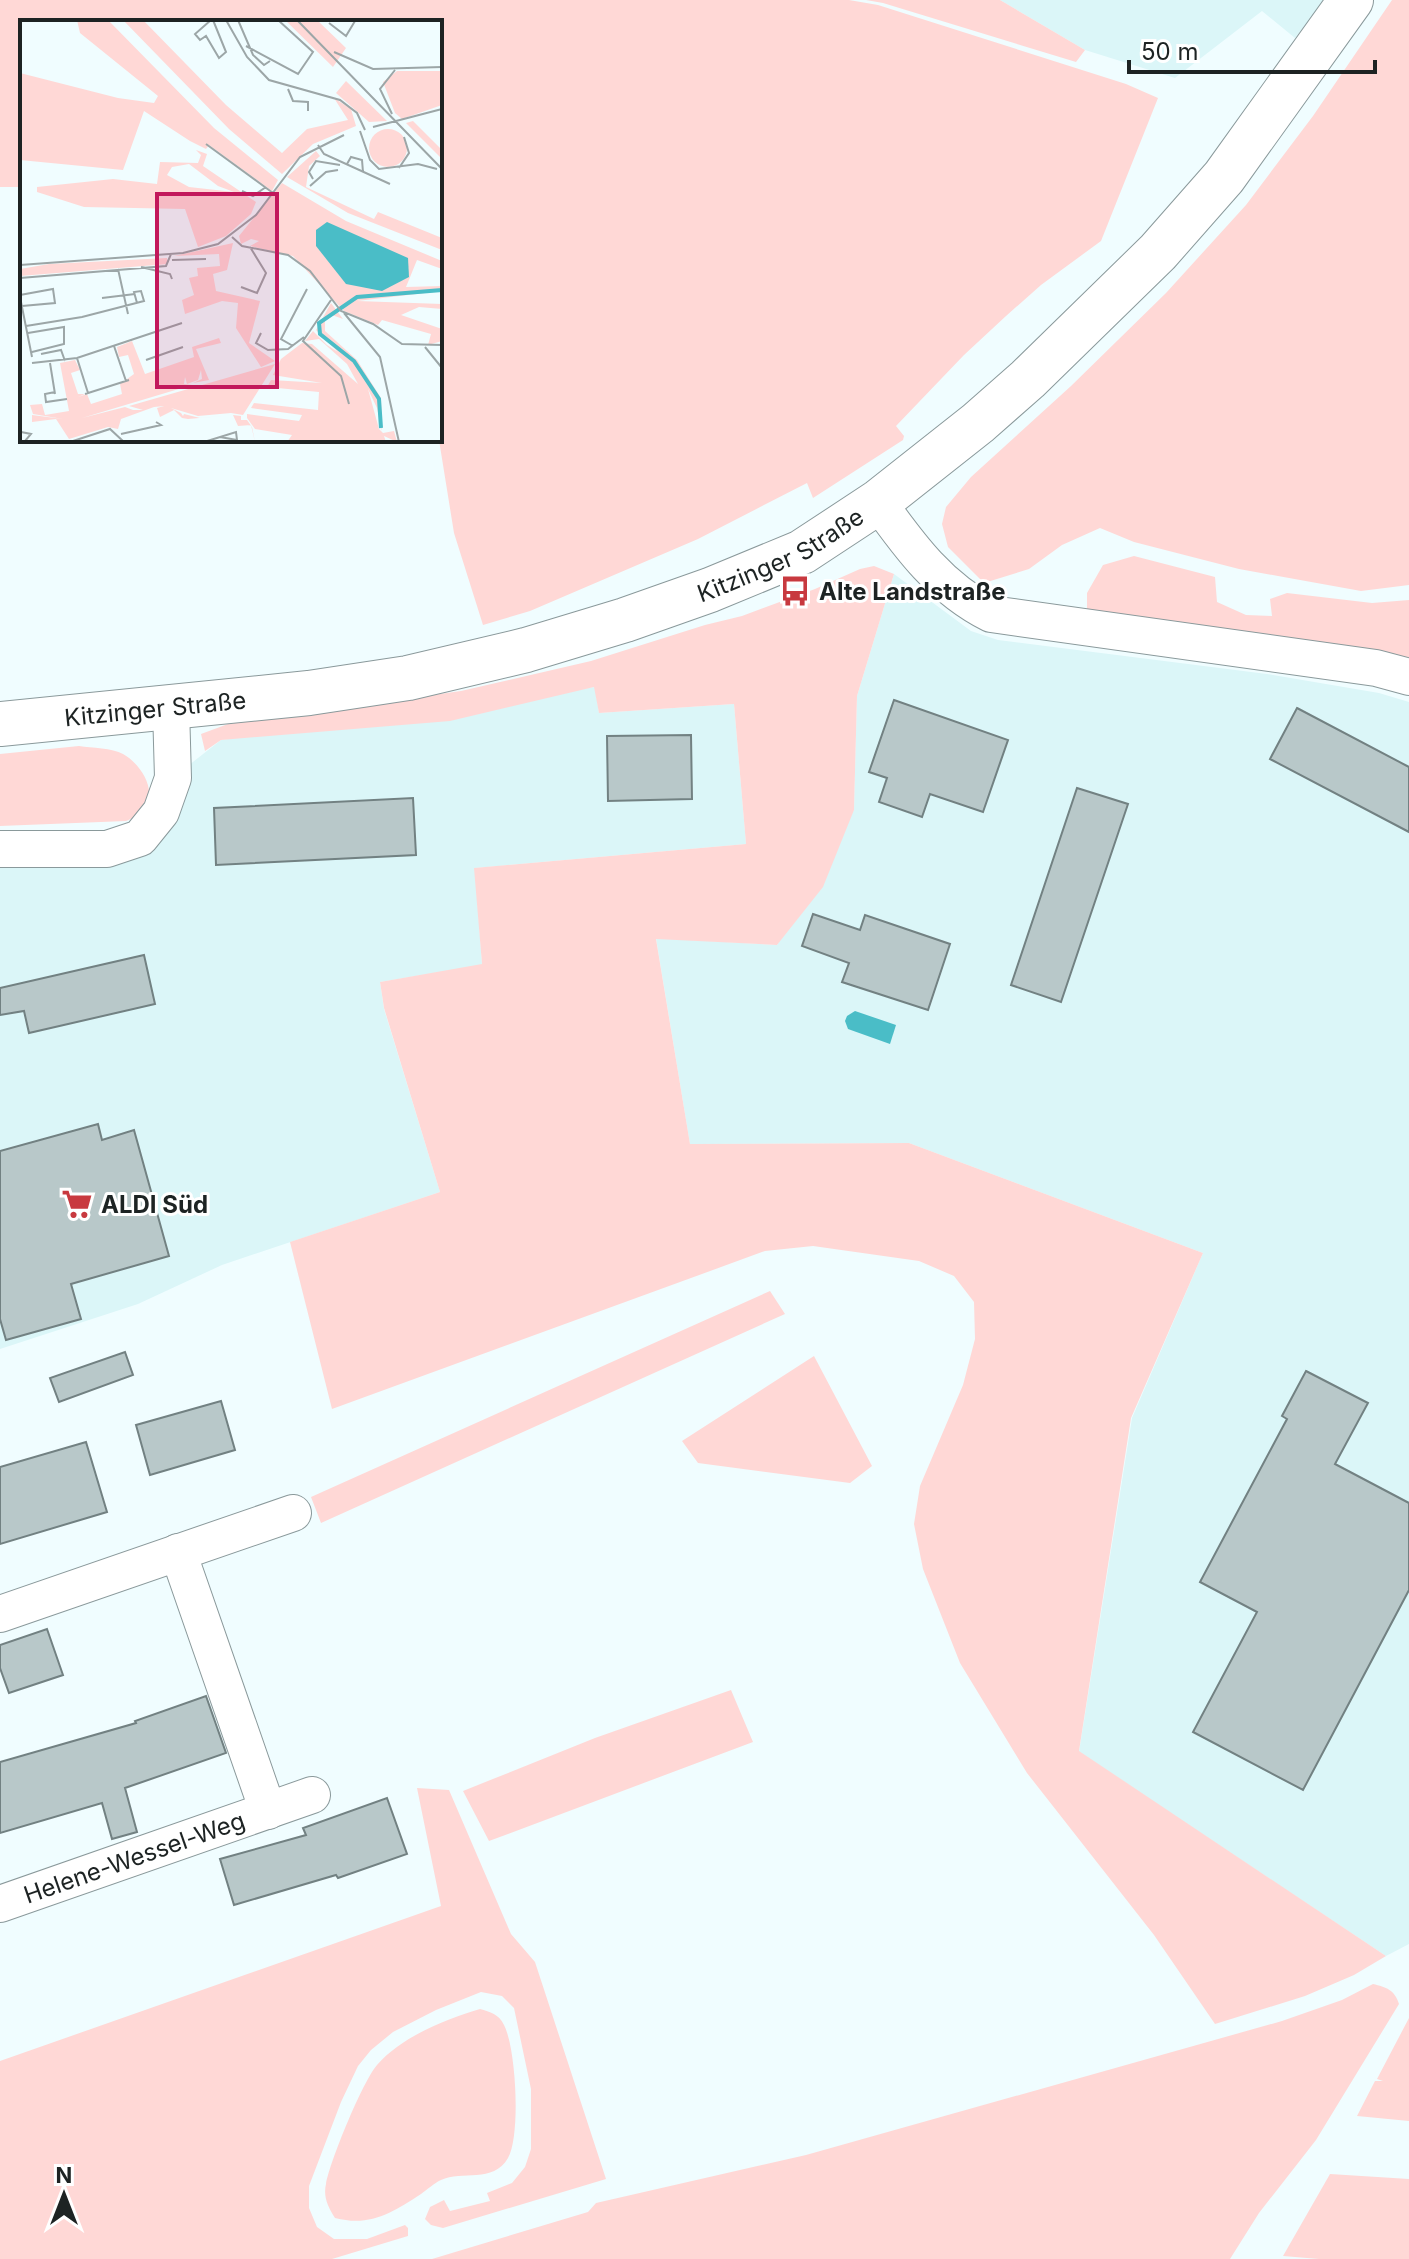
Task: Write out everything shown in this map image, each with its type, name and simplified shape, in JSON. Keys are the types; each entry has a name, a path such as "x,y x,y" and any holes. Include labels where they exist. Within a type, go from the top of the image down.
{"street":[{"name":"Kitzinger Straße","path":"0,724 309,693 408,678 526,650 710,590 802,552 878,502 978,423 1028,379 1158,252 1224,177 1351,0"},
{"path":"878,502 918,557 968,603 991,614 1376,668 1409,677"},
{"path":"0,849 107,849 140,838 161,812 173,778 171,708"},
{"path":"0,1614 293,1513"},
{"name":"Helene-Wessel-Weg","path":"178,1552 268,1811"},
{"name":"Helene-Wessel-Weg","path":"0,1904 312,1795"}],"shaded area":[{"path":"0,0 849,0 878,5 1126,84 1158,98 1101,241 1041,285 964,355 896,426 904,436 903,440 813,498 807,483 698,539 530,611 483,625 454,533 439,442 442,442 442,20 20,20 20,187 0,187"},
{"path":"866,0 1000,0 1085,50 1076,62"},
{"path":"1000,0 1325,0 1295,38 1262,11 1175,78 1085,50"},
{"path":"1392,0 1409,0 1409,585 1361,591 1239,569 1134,542 1100,528 1062,545 1029,569 984,583 948,547 942,524 946,507 971,477 1071,386 1166,293 1246,205 1313,116"},
{"path":"1134,556 1215,577 1217,602 1246,615 1272,616 1270,599 1287,593 1372,603 1409,600 1409,669 1087,610 1087,593 1103,565"},
{"path":"874,566 894,574 857,696 854,810 823,887 777,945 656,939 690,1144 909,1143 1203,1253 1131,1418 1079,1751 1386,1956 1354,1975 1305,1996 1215,2024 1154,1935 1027,1773 960,1663 923,1569 914,1524 920,1486 963,1385 975,1339 974,1302 954,1276 919,1261 813,1246 765,1251 332,1409 290,1242 440,1192 384,1008 380,982 482,964 474,868 746,844 734,704 599,713 594,687 450,721 221,740 205,751 201,734 228,724 461,691 591,661 742,616"},
{"path":"894,574 971,631 998,640 1267,674 1379,693 1409,702 1409,1944 1386,1956 1079,1752 1132,1418 1203,1253 909,1143 690,1144 656,938 777,945 854,810 857,696"},
{"path":"595,687 599,713 734,704 746,844 475,868 482,965 380,982 384,1009 440,1192 222,1265 138,1304 0,1349 0,839 132,830 175,776 221,740"},
{"path":"79,746 118,752 136,765 149,788 147,804 142,812 126,821 0,826 0,754"},
{"path":"770,1291 785,1314 321,1523 311,1497"},
{"path":"814,1356 872,1466 850,1483 698,1463 682,1441"},
{"path":"731,1690 753,1742 489,1841 463,1791 595,1738"},
{"path":"417,1788 449,1790 511,1934 535,1962 606,2179 443,2228 431,2225 425,2219 430,2207 444,2200 450,2211 490,2201 487,2193 512,2183 525,2167 531,2149 531,2089 514,2008 502,1996 481,1992 393,2032 371,2050 358,2066 341,2102 309,2186 309,2208 317,2227 334,2239 367,2239 405,2225 408,2236 332,2259 0,2259 0,2061 441,1906"},
{"path":"1373,1984 1389,1990 1399,2004 1316,2140 1259,2213 1230,2259 432,2259 588,2212 596,2203 806,2155 1282,2021 1342,2000"},
{"path":"480,2009 500,2018 512,2052 516,2112 508,2158 502,2166 486,2174 441,2180 400,2207 380,2216 359,2221 335,2218 326,2198 329,2173 356,2104 377,2065 411,2038"},
{"path":"1409,2018 1409,2121 1357,2116 1375,2081 1383,2081 1377,2079"},
{"path":"1330,2174 1409,2179 1409,2259 1283,2256"}],"water":[{"path":"855,1011 896,1025 890,1044 848,1029 845,1021"}],"building":[{"path":"894,700 1008,740 983,812 930,794 922,817 879,802 887,778 869,772"},
{"path":"1297,708 1409,767 1409,832 1270,759"},
{"path":"691,735 692,799 608,801 607,736"},
{"path":"1077,788 1128,804 1061,1002 1011,985"},
{"path":"413,798 416,855 216,865 214,808"},
{"path":"813,914 860,930 865,915 950,944 928,1010 842,982 849,963 802,946"},
{"path":"144,955 155,1004 29,1033 24,1011 0,1015 0,988"},
{"name":"ALDI Süd","path":"98,1124 102,1140 134,1130 169,1256 71,1284 81,1319 6,1340 0,1319 0,1151"},
{"path":"125,1352 133,1375 59,1402 50,1378"},
{"path":"1306,1371 1368,1403 1335,1464 1409,1503 1409,1590 1303,1790 1193,1732 1257,1612 1200,1582 1287,1419 1282,1416"},
{"path":"221,1401 235,1450 150,1475 136,1425"},
{"path":"86,1442 107,1512 0,1544 0,1467"},
{"path":"47,1629 63,1675 9,1693 0,1668 0,1645"},
{"path":"206,1696 226,1753 125,1788 137,1832 112,1839 102,1803 0,1833 0,1762 136,1723"},
{"path":"387,1798 407,1854 338,1878 336,1875 234,1905 220,1859 306,1835 303,1828"}],"place":[{"name":"Alte Landstraße","path":"795,591"},
{"name":"ALDI Süd","path":"77,1204"}]}
